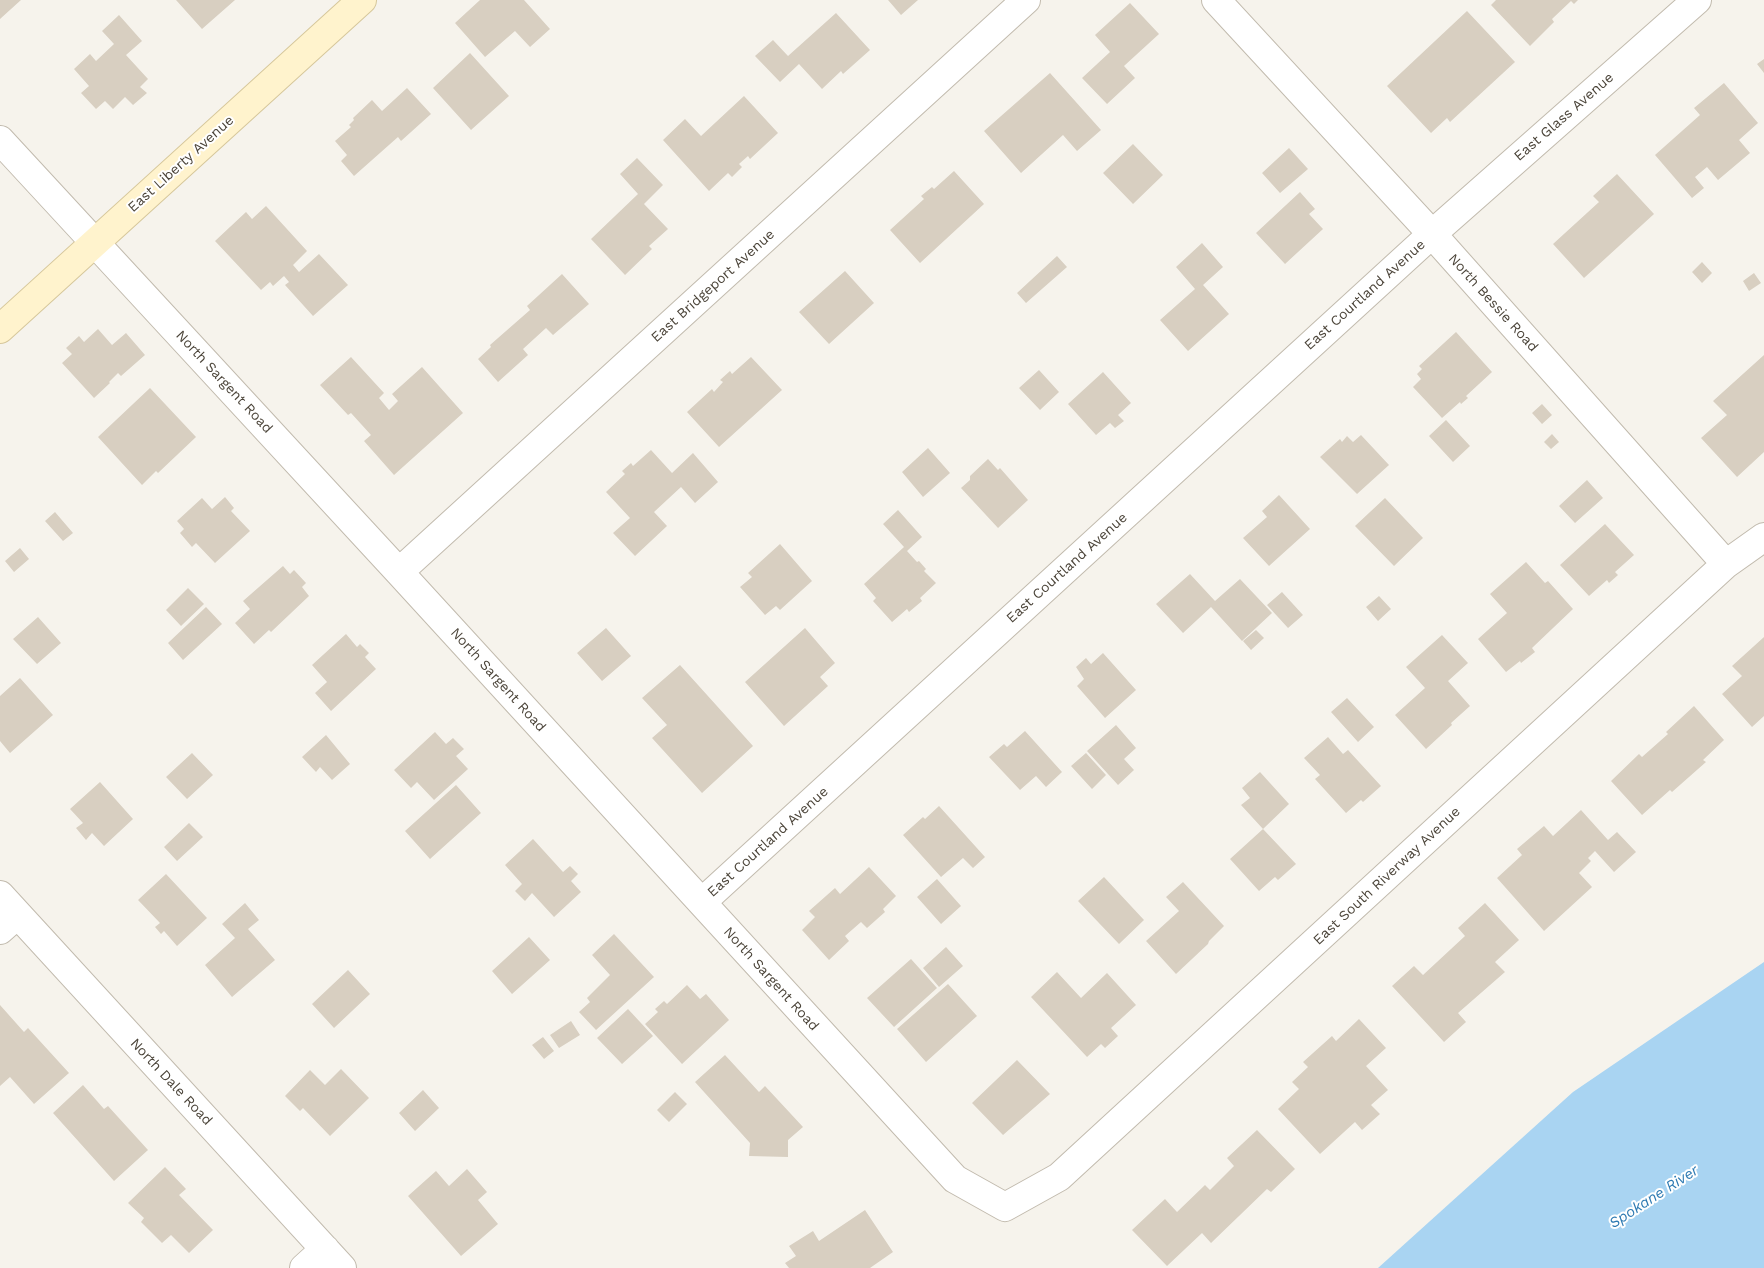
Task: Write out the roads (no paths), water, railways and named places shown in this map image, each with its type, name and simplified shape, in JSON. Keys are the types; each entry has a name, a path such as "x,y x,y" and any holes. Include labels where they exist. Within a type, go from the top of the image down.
{"street":[{"name":"East Liberty Avenue","path":"0,329 362,0"},
{"name":"East Bridgeport Avenue","path":"399,572 1026,0"},
{"name":"North Bessie Road","path":"1216,0 1432,234 1726,564"},
{"name":"East Glass Avenue","path":"1432,234 1697,0"},
{"name":"North Sargent Road","path":"0,140 955,1179 1006,1207"},
{"name":"East Courtland Avenue","path":"702,902 1432,234"},
{"name":"East South Riverway Avenue","path":"1006,1207 1059,1177 1726,564 1764,537"},
{"name":"North Dale Road","path":"6,913 333,1258"},
{"path":"304,1268 333,1258"}],"water":[{"name":"Spokane River","path":"1764,962 1764,1268 1378,1268 1573,1092"}]}
